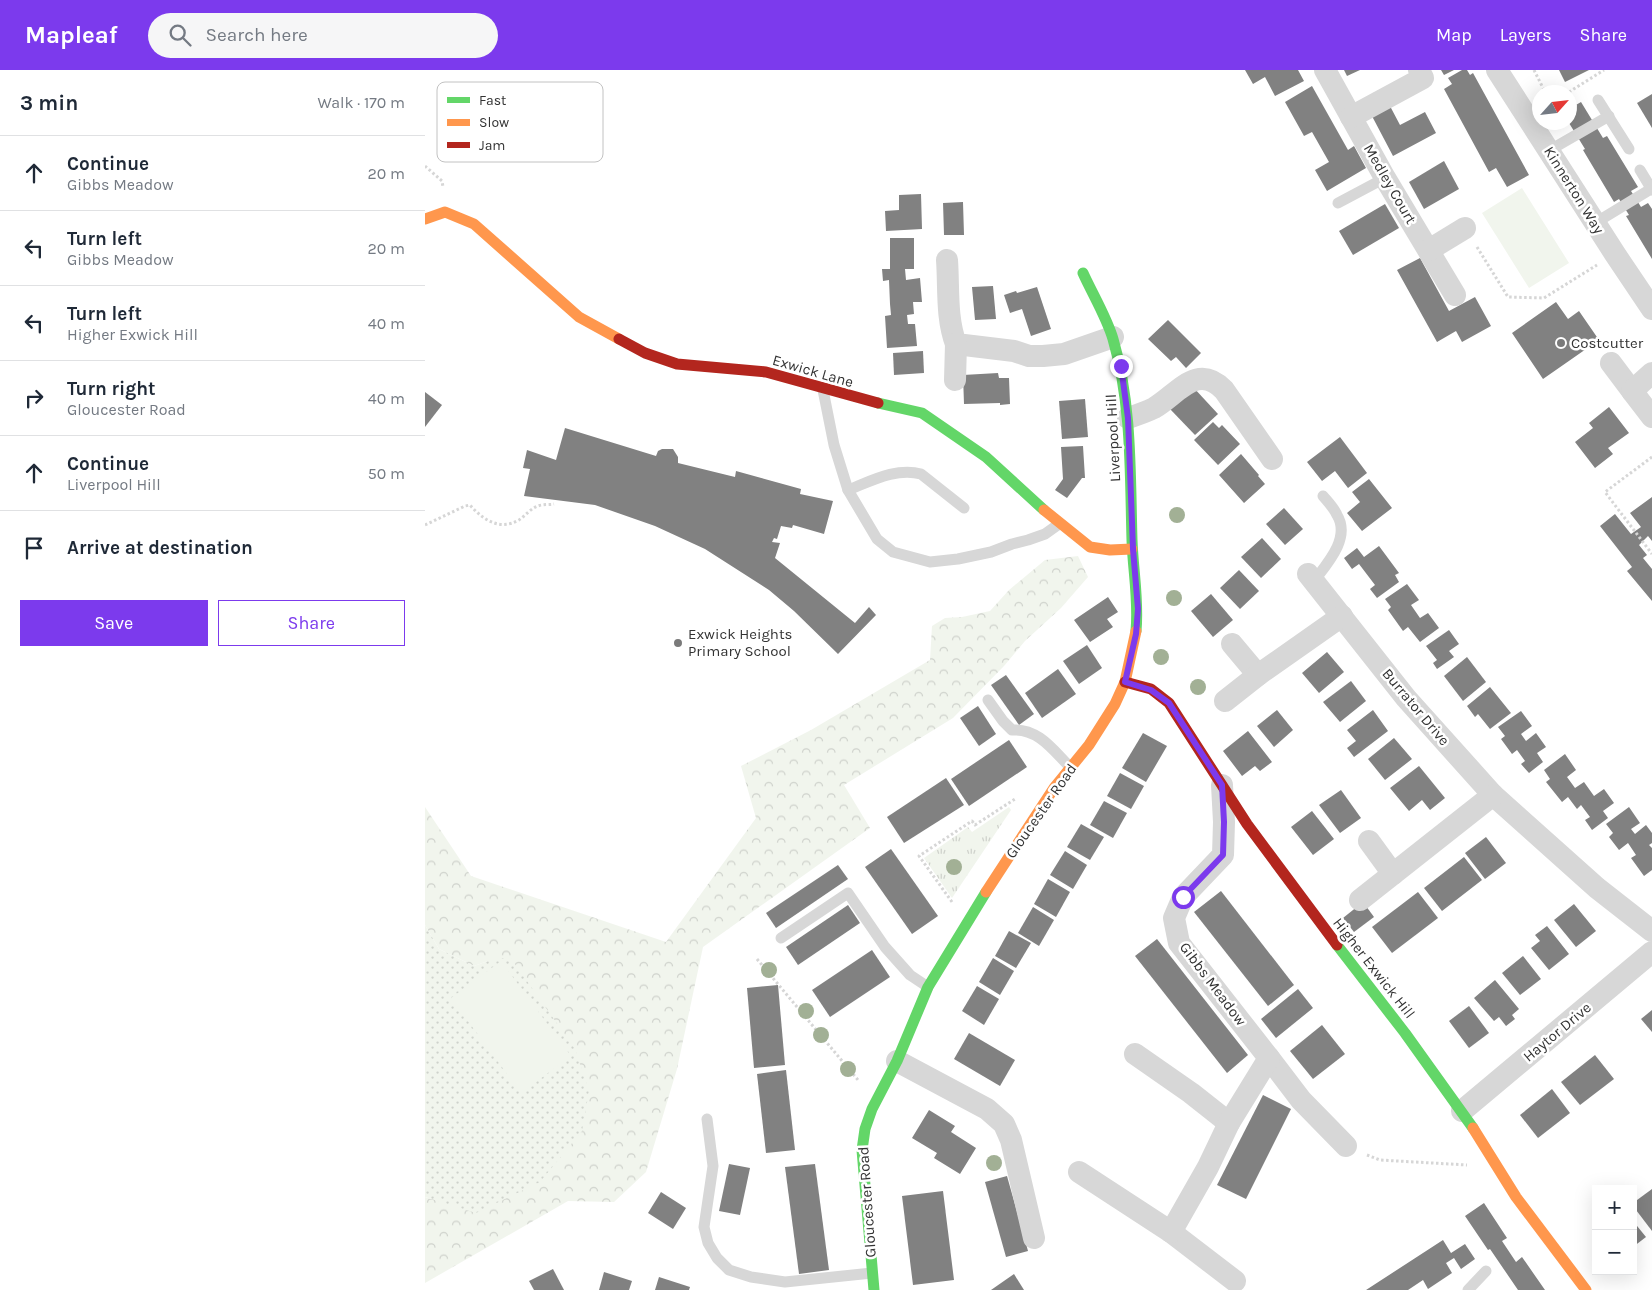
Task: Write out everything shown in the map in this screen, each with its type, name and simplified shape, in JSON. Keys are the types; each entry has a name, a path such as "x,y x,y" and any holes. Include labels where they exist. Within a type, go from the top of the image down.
{"street":[{"name":"Medley Court","path":"1325,70 1385,178 1455,295"},
{"path":"1351,117 1423,78 1419,70"},
{"name":"Kinnerton Way","path":"1497,70 1615,254 1648,296"},
{"name":"Exwick Lane","path":"425,219 445,212 474,224 579,317 645,354 677,364 766,372 823,390 922,413 986,457 1060,524 1090,547 1110,550 1133,549"},
{"path":"1429,250 1465,228"},
{"path":"947,260 950,320 955,344 955,380"},
{"name":"Liverpool Hill","path":"1083,273 1113,337 1121,366 1128,418 1133,549"},
{"path":"955,344 1014,351 1029,356 1043,356 1064,354 1113,337"},
{"path":"1611,363 1652,417"},
{"path":"1632,390 1652,373"},
{"path":"1128,418 1154,408 1193,380 1208,379 1217,383 1224,390 1272,459"},
{"name":"Gloucester Road","path":"874,1290 862,1150 865,1129 876,1102 897,1061 928,987 1054,788 1089,745 1115,704 1125,682 1136,634 1138,609 1133,549"},
{"name":"Burrator Drive","path":"1311,577 1406,698 1493,795 1597,888 1652,931"},
{"path":"1225,701 1258,675 1342,616"},
{"path":"1232,644 1258,675"},
{"name":"Higher Exwick Hill","path":"1125,682 1151,690 1169,703 1247,824 1308,908 1405,1033 1462,1111 1516,1197 1586,1290"},
{"name":"Gibbs Meadow","path":"1222,785 1223,855 1183,897 1174,918 1179,942 1301,1100 1346,1146"},
{"path":"1361,900 1493,795"},
{"path":"1369,841 1393,874"},
{"name":"Haytor Drive","path":"1462,1111 1652,952"},
{"path":"1135,1054 1191,1093 1229,1123"},
{"path":"1171,1232 1208,1167 1229,1123 1269,1058"},
{"path":"897,1061 987,1109 1004,1124 1011,1140 1034,1238"},
{"path":"1079,1172 1171,1232 1235,1282"}],"lane":[{"path":"1599,100 1629,149"},
{"path":"1550,150 1609,116"},
{"path":"1595,223 1652,190 1640,170"},
{"path":"1337,203 1385,178"},
{"path":"823,390 834,445 849,490 877,539 893,552 930,562 958,559 991,552 1045,534 1060,524"},
{"path":"849,490 890,475 914,472 921,474 964,508"},
{"path":"1311,577 1333,555 1340,540 1341,526 1338,516 1323,496"},
{"path":"988,700 1012,730 1020,729 1031,732 1040,738 1070,767"},
{"path":"781,938 847,892 885,947 910,975 928,987"},
{"path":"707,1119 713,1166 704,1227 708,1243 717,1258 729,1270 751,1277 785,1282 872,1273"},
{"path":"1468,1290 1486,1271"}],"path":[{"path":"1534,70 1542,85"},
{"path":"1577,87 1604,70"},
{"path":"1465,228 1508,297 1544,298 1615,254"},
{"path":"1652,457 1605,492 1652,554"},
{"path":"425,525 465,506 470,506 480,517 492,523 501,524 518,521 537,506 554,504"},
{"path":"967,923 919,856 972,821 975,825 1017,798"},
{"path":"757,959 876,1102"},
{"path":"1346,1146 1380,1160 1497,1167"}],"green space":[{"path":"1522,188 1569,263 1529,288 1482,213"},
{"path":"1078,556 1088,577 1061,608 1025,641 1004,666 953,718 844,785 870,828 703,947 677,1069 646,1172 614,1202 568,1201 425,1283 425,1197 431,1199 488,961 474,966 439,949 425,925 425,807 471,876 666,942 756,818 741,766 811,730 930,660 932,626 945,618 962,617 990,611 1009,590 1045,560"},
{"path":"1009,807 1011,810 952,898 924,858 968,827 972,832"},
{"path":"425,925 439,949 474,966 510,957 575,1049 589,1091 582,1131 540,1182 476,1213 425,1197"},
{"path":"501,961 571,1056 521,1093 451,998"}],"building":[{"path":"1245,70 1298,70 1304,81 1275,96 1265,77 1253,84"},
{"path":"1344,70 1360,70 1347,76"},
{"path":"1441,70 1454,70 1444,75"},
{"path":"1462,70 1467,70 1470,75 1473,73 1529,175 1507,187 1496,168 1489,172 1444,89 1452,84 1448,78"},
{"path":"1559,70 1589,70 1565,82"},
{"path":"1312,86 1348,150 1354,146 1366,168 1327,191 1315,170 1329,162 1312,132 1304,136 1285,102"},
{"path":"1381,89 1400,125 1425,112 1436,133 1393,156 1363,99"},
{"path":"1652,94 1652,128 1637,103"},
{"path":"1581,102 1603,138 1607,136 1638,187 1631,191 1641,207 1648,203 1652,209 1652,259 1626,216 1629,215 1619,199 1614,202 1583,150 1585,149 1573,130 1577,130 1577,104"},
{"path":"1444,161 1459,189 1424,209 1409,182"},
{"path":"921,194 922,229 886,231 885,211 899,210 899,195"},
{"path":"963,202 964,235 944,235 943,203"},
{"path":"1385,204 1399,228 1353,255 1339,231"},
{"path":"890,238 914,238 914,269 905,269 906,280 920,278 922,302 913,302 914,314 907,315 908,324 915,324 917,346 887,348 885,316 891,315 889,280 883,281 882,269 890,269"},
{"path":"1420,258 1449,311 1475,297 1491,326 1462,342 1456,331 1437,342 1397,270"},
{"path":"993,286 996,319 975,320 972,287"},
{"path":"1037,287 1051,329 1031,336 1022,309 1010,313 1004,295"},
{"path":"1556,302 1568,319 1579,311 1599,340 1543,379 1512,333"},
{"path":"1168,320 1201,353 1186,368 1176,357 1171,361 1148,339"},
{"path":"923,351 924,373 894,375 893,353"},
{"path":"998,373 999,378 1009,378 1010,404 964,404 963,375"},
{"path":"1193,387 1218,414 1195,435 1170,409"},
{"path":"425,392 442,405 425,427"},
{"path":"1085,399 1088,437 1062,439 1059,401"},
{"path":"1609,407 1629,433 1608,448 1613,454 1595,468 1575,442 1593,428 1589,423"},
{"path":"1213,422 1219,428 1222,425 1240,444 1218,465 1194,440"},
{"path":"565,428 656,456 658,451 662,449 673,449 678,457 678,463 735,477 736,471 801,489 800,494 833,501 824,534 793,525 792,528 781,526 777,539 774,538 772,542 780,543 775,558 855,623 869,607 876,615 838,654 794,611 769,590 705,549 655,526 595,505 524,496 530,469 523,468 527,450 556,460"},
{"path":"1340,437 1367,473 1348,488 1335,471 1322,481 1307,462"},
{"path":"1083,446 1085,478 1082,478 1067,498 1055,490 1063,479 1061,447"},
{"path":"1241,454 1265,484 1244,503 1219,475"},
{"path":"1369,479 1392,508 1362,531 1347,513 1360,502 1352,492"},
{"path":"1652,497 1652,541 1648,536 1639,545 1647,555 1643,558 1652,569 1652,601 1627,571 1632,567 1600,526 1615,514 1631,534 1641,527 1630,513"},
{"path":"1284,508 1303,529 1285,545 1266,524"},
{"path":"1262,538 1281,559 1261,578 1241,557"},
{"path":"1379,546 1399,573 1395,575 1399,582 1377,598 1370,589 1375,585 1359,564 1352,569 1344,558 1357,548 1364,557"},
{"path":"1239,570 1259,591 1240,609 1220,588"},
{"path":"1407,584 1419,600 1411,605 1420,618 1428,613 1439,628 1420,642 1408,627 1403,631 1388,610 1391,607 1385,599"},
{"path":"1211,594 1233,620 1213,637 1191,611"},
{"path":"1108,597 1118,612 1107,619 1113,627 1090,642 1074,620"},
{"path":"1449,630 1459,644 1449,651 1454,657 1437,669 1433,663 1437,660 1426,646"},
{"path":"1087,645 1102,668 1079,684 1063,661"},
{"path":"1327,652 1344,672 1319,693 1302,673"},
{"path":"1467,657 1486,682 1463,701 1444,676"},
{"path":"1058,669 1076,694 1042,718 1025,693"},
{"path":"1006,675 1034,714 1019,725 991,685"},
{"path":"1351,681 1366,701 1340,722 1323,702"},
{"path":"1490,687 1511,713 1490,729 1478,714 1475,717 1467,706"},
{"path":"978,706 996,734 979,746 960,718"},
{"path":"1277,710 1293,730 1274,747 1257,726"},
{"path":"1373,710 1388,731 1354,757 1347,748 1356,741 1347,730"},
{"path":"1521,711 1532,726 1521,734 1526,741 1536,733 1546,747 1537,753 1543,762 1529,773 1521,764 1525,761 1517,750 1512,754 1501,739 1505,736 1498,727"},
{"path":"1248,731 1272,762 1260,771 1255,766 1242,776 1223,751"},
{"path":"1143,733 1167,746 1146,782 1122,768"},
{"path":"1394,738 1412,759 1385,780 1368,759"},
{"path":"1009,740 1027,767 969,806 951,779"},
{"path":"1565,754 1576,770 1567,777 1575,788 1584,782 1594,796 1604,789 1614,803 1603,811 1608,818 1592,830 1585,820 1590,817 1581,805 1577,809 1568,797 1562,802 1546,782 1550,779 1544,770"},
{"path":"1419,766 1445,798 1430,810 1422,800 1409,811 1390,788"},
{"path":"1120,773 1144,786 1131,809 1107,796"},
{"path":"946,778 964,805 904,843 887,817"},
{"path":"1341,790 1361,818 1340,833 1319,805"},
{"path":"1104,801 1127,813 1113,838 1090,825"},
{"path":"1629,807 1640,823 1631,829 1635,834 1646,825 1652,833 1652,843 1649,845 1652,848 1652,870 1644,876 1631,858 1636,855 1628,843 1619,850 1609,837 1613,833 1606,824"},
{"path":"1312,811 1334,839 1313,855 1291,827"},
{"path":"1081,824 1104,837 1090,860 1067,847"},
{"path":"1486,837 1506,863 1485,879 1465,853"},
{"path":"891,849 938,916 912,934 865,867"},
{"path":"1065,851 1087,865 1073,889 1050,875"},
{"path":"1464,857 1482,880 1442,911 1424,888"},
{"path":"838,865 848,879 776,928 766,913"},
{"path":"1048,879 1070,892 1056,917 1034,904"},
{"path":"1221,891 1294,985 1268,1006 1194,912"},
{"path":"1418,892 1438,918 1392,953 1372,927"},
{"path":"1363,902 1374,917 1354,932 1343,918"},
{"path":"1574,904 1596,931 1576,947 1554,920"},
{"path":"848,905 860,923 798,965 786,947"},
{"path":"1033,907 1054,920 1039,946 1018,933"},
{"path":"1547,926 1569,954 1549,970 1531,948 1540,941 1535,935"},
{"path":"1009,931 1031,943 1016,968 995,956"},
{"path":"1157,939 1248,1055 1227,1073 1135,956"},
{"path":"872,950 890,977 830,1017 812,990"},
{"path":"1523,956 1541,979 1520,995 1502,973"},
{"path":"993,958 1014,971 1000,995 979,982"},
{"path":"1495,980 1519,1009 1512,1015 1515,1019 1506,1026 1499,1017 1494,1021 1474,998"},
{"path":"778,985 785,1065 754,1068 747,988"},
{"path":"977,986 999,999 984,1025 962,1011"},
{"path":"1298,989 1313,1008 1276,1038 1261,1019"},
{"path":"1469,1006 1489,1033 1469,1048 1449,1021"},
{"path":"1652,1010 1652,1032 1641,1019"},
{"path":"1322,1025 1345,1054 1313,1079 1290,1051"},
{"path":"969,1033 1015,1060 1000,1086 954,1059"},
{"path":"1595,1055 1614,1079 1580,1105 1561,1082"},
{"path":"786,1070 795,1150 766,1153 757,1074"},
{"path":"1552,1089 1570,1113 1538,1138 1520,1115"},
{"path":"1263,1095 1291,1109 1246,1199 1217,1185"},
{"path":"929,1110 955,1126 951,1132 976,1148 960,1174 934,1158 937,1153 912,1138"},
{"path":"729,1164 750,1168 740,1215 719,1211"},
{"path":"815,1164 829,1270 799,1274 785,1167"},
{"path":"1007,1176 1028,1251 1006,1257 985,1182"},
{"path":"1652,1189 1652,1231 1637,1211 1637,1200"},
{"path":"943,1191 954,1280 913,1285 902,1196"},
{"path":"661,1192 686,1208 673,1229 648,1213"},
{"path":"1484,1203 1507,1238 1502,1241 1516,1262 1522,1257 1545,1290 1518,1290 1490,1249 1488,1250 1465,1216"},
{"path":"1637,1226 1646,1237 1637,1244"},
{"path":"1443,1240 1451,1253 1465,1244 1475,1259 1461,1269 1454,1258 1446,1263 1452,1273 1428,1289 1423,1280 1408,1290 1366,1290"},
{"path":"553,1269 564,1290 534,1290 529,1281"},
{"path":"604,1272 632,1281 629,1290 599,1290"},
{"path":"1014,1274 1024,1290 991,1290"},
{"path":"659,1277 690,1287 689,1290 655,1290"}],"traffic: fast":[{"path":"1083,273 1113,339 1124,388 1129,439 1132,540 1137,608 1136,631"},
{"path":"878,403 922,413 986,457 1044,510"},
{"path":"874,1290 862,1150 865,1129 872,1109 897,1061 928,987 986,892"},
{"path":"1337,945 1405,1033 1473,1128"}],"traffic: slow":[{"path":"425,219 445,212 474,224 579,317 619,339"},
{"path":"1044,510 1090,547 1110,550 1132,549"},
{"path":"986,892 1054,788 1089,745 1115,704 1125,682 1136,631"},
{"path":"1473,1128 1516,1197 1586,1290"}],"traffic: jam":[{"path":"619,339 645,353 677,364 766,372 878,403"},
{"path":"1125,682 1151,689 1169,703 1247,824 1337,945"}],"place":[{"name":"Costcutter","path":"1561,343"},
{"name":"Exwick Heights Primary School","path":"678,643"}],"route":[{"path":"1121,366 1128,418 1133,549 1138,609 1136,634 1125,682 1151,690 1169,703 1222,785 1223,855 1183,897"}]}
